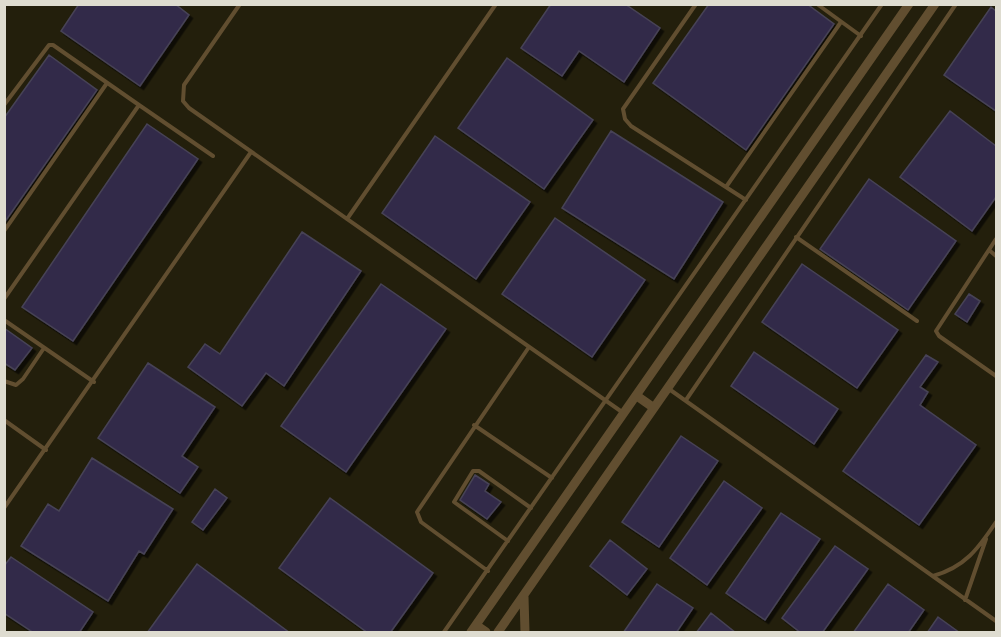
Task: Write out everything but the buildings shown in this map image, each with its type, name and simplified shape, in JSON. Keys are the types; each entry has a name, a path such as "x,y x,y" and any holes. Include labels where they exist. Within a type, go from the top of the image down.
{"street":[{"path":"486,633 474,629 909,4"},
{"path":"498,633 935,4"},
{"path":"637,396 654,408"},
{"path":"524,597 525,633"}],"lane":[{"path":"240,4 184,85 183,101 189,108 624,414"},
{"path":"346,219 496,4"},
{"path":"696,4 623,109 625,119 632,126 746,200"},
{"path":"817,4 861,36"},
{"path":"444,633 882,4"},
{"path":"686,400 956,4"},
{"path":"726,188 841,22"},
{"path":"4,105 49,45 53,45 213,156"},
{"path":"4,231 107,84"},
{"path":"4,299 139,105"},
{"path":"4,508 94,382 251,152"},
{"path":"796,237 917,321"},
{"path":"996,239 936,331 939,336 996,376"},
{"path":"989,250 996,256"},
{"path":"4,320 94,382"},
{"path":"488,571 421,522 417,512 529,346"},
{"path":"4,381 16,385 23,379 44,348"},
{"path":"668,388 996,621"},
{"path":"4,420 46,450"},
{"path":"474,425 552,478"},
{"path":"508,541 454,502 473,471 479,471 531,508"},
{"path":"932,576 953,570 970,557 996,522"},
{"path":"965,600 988,535"}]}
